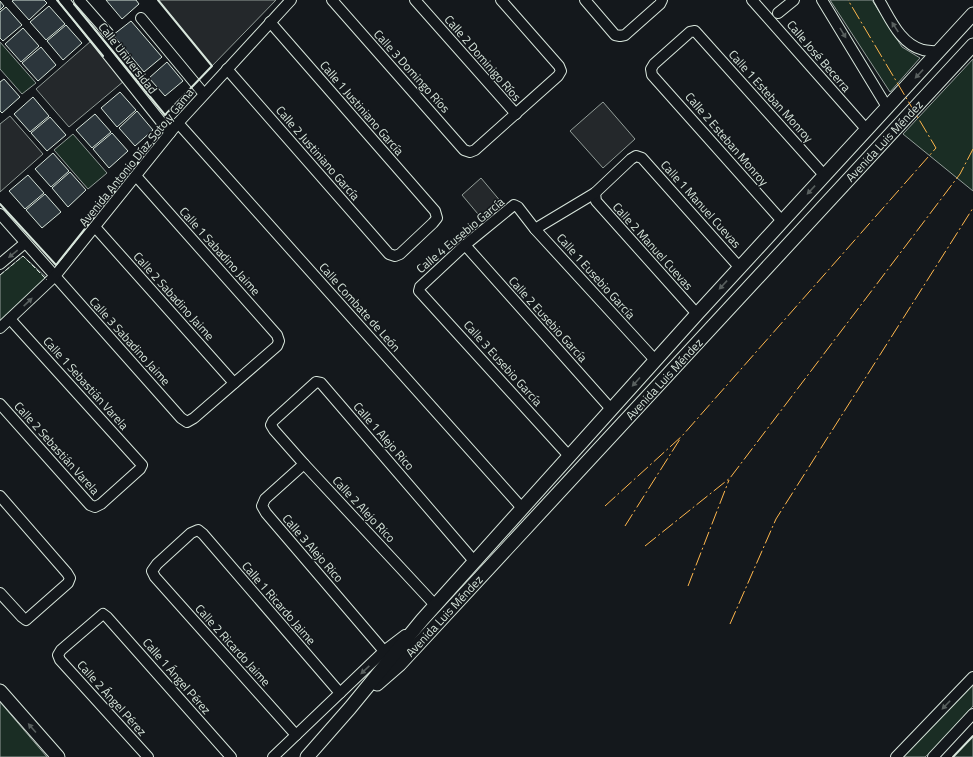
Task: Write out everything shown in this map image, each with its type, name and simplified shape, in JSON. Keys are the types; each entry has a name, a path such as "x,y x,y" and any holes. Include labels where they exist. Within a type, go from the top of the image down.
{"main road":[{"name":"Avenida Luis Méndez","path":"307,757 350,708 416,626 655,360 973,14"},
{"name":"Avenida Luis Méndez","path":"350,708 400,664 973,45"},
{"path":"0,691 58,757"}],"street":[{"path":"79,0 108,33"},
{"name":"Avenida Antonio Díaz Soto y Gama","path":"0,328 55,276 178,123 291,0"},
{"name":"Calle 3 Domingo Ríos","path":"332,0 464,150 470,152 475,150 516,114"},
{"name":"Calle 2 Dominigo Ríos","path":"415,0 516,114"},
{"path":"501,0 559,66 561,71 558,76 516,114"},
{"path":"585,0 615,34 620,36 625,35 660,4 662,0"},
{"name":"Calle José Becerra","path":"752,0 867,130"},
{"path":"778,13 794,0"},
{"path":"822,0 887,107"},
{"path":"879,0 904,39 923,50 938,52"},
{"name":"Calle Universidad","path":"69,2 170,133"},
{"path":"141,18 204,94"},
{"name":"Calle 1 Justiniano García","path":"270,22 436,211 437,218 433,223 400,254 395,256 389,254"},
{"name":"Calle 2 Esteban Monroy","path":"699,35 695,31 690,32 654,64 651,69 652,75 782,221"},
{"name":"Calle 1 Esteban Monroy","path":"699,35 824,175"},
{"name":"Calle 2 Justiniano García","path":"227,69 389,254"},
{"name":"Calle Combate de León","path":"178,123 522,508"},
{"name":"Calle 1 Manuel Cuevas","path":"595,192 631,159 636,156 642,158 740,268"},
{"name":"Calle 1 Sabadino Jaime","path":"136,176 277,335 279,341 277,346 234,383"},
{"path":"536,229 595,192"},
{"name":"Calle 2 Manuel Cuevas","path":"595,192 596,201 697,314"},
{"name":"Calle 4 Eusebio García","path":"420,287 465,245 514,205 518,207"},
{"name":"Calle 1 Eusebio García","path":"518,207 536,229 655,360"},
{"name":"Calle 3 Sabadino Jaime","path":"0,214 181,418 187,422 194,418 234,383"},
{"name":"Calle 2 Sabadino Jaime","path":"95,227 234,383"},
{"path":"0,264 25,243"},
{"name":"Calle 2 Eusebio García","path":"465,245 611,409"},
{"name":"Calle 3 Eusebio García","path":"420,287 420,291 569,456"},
{"name":"Calle 1 Sebastián Varela","path":"10,319 142,465 140,469 101,504 95,507"},
{"name":"Calle 1 Alejo Rico","path":"274,430 271,425 273,422 316,382 321,384 474,562"},
{"name":"Calle 2 Sebastián Varela","path":"0,404 90,505 95,507"},
{"name":"Calle 2 Alejo Rico","path":"274,430 435,605"},
{"name":"Calle 3 Alejo Rico","path":"304,464 265,499 262,506 266,513 384,651"},
{"path":"0,496 70,578 68,583 26,620 0,593"},
{"name":"Calle 2 Ricardo Jaime","path":"198,530 192,533 157,564 152,571 296,735"},
{"name":"Calle 1 Ricardo Jaime","path":"198,530 340,693"},
{"name":"Calle 2 Ángel Pérez","path":"103,614 61,650 58,655 60,660 148,757"},
{"name":"Calle 1 Ángel Pérez","path":"103,614 231,757"},
{"name":"Avenida Luis Méndez","path":"273,757 384,651 416,626"},
{"path":"896,757 973,677"},
{"path":"933,757 973,714"}],"green space":[{"path":"830,0 872,0 902,47 920,58 890,92"},
{"path":"0,42 36,83 22,94 0,69"},
{"path":"973,59 973,191 903,134"},
{"path":"73,134 107,173 88,189 54,150"},
{"path":"23,256 48,279 0,323 0,275"},
{"path":"973,681 973,706 933,750 925,757 899,757"},
{"path":"0,702 47,757 0,757"},
{"path":"973,736 973,757 953,757"}],"shaded area":[{"path":"158,0 276,0 212,66"},
{"path":"91,41 124,81 69,127 36,89"},
{"path":"603,102 635,139 603,168 570,131"},
{"path":"10,116 43,154 0,192 0,124"},
{"path":"481,178 502,203 483,220 462,195"}],"building":[{"path":"44,0 47,3 29,20 12,1"},
{"path":"106,0 136,0 139,4 122,19"},
{"path":"0,1 4,6 0,10"},
{"path":"49,6 65,24 46,40 30,22"},
{"path":"6,7 22,25 3,41 0,38 0,12"},
{"path":"131,21 162,57 144,72 113,35"},
{"path":"66,25 82,43 63,60 47,41"},
{"path":"23,28 39,46 21,62 5,44"},
{"path":"41,47 56,65 38,81 22,63"},
{"path":"167,62 183,81 165,96 149,78"},
{"path":"4,79 20,97 2,113 0,111 0,82"},
{"path":"120,92 136,110 117,127 101,108"},
{"path":"33,97 49,116 30,132 14,114"},
{"path":"137,111 153,130 135,146 119,128"},
{"path":"95,114 111,132 92,148 76,130"},
{"path":"50,117 66,135 47,151 31,133"},
{"path":"112,133 128,151 109,168 93,149"},
{"path":"53,153 69,171 51,187 35,169"},
{"path":"70,172 86,190 68,207 52,188"},
{"path":"28,175 44,193 25,209 9,191"},
{"path":"45,194 61,212 42,228 26,210"}],"fence":[{"path":"0,275 23,256 47,280"}],"wall":[{"path":"57,0 103,56"},
{"path":"74,4 165,115 212,66 158,0"},
{"path":"0,204 56,265 163,131 162,129"},
{"path":"953,757 973,736"}],"power":[{"path":"605,506 682,436 936,148 848,0"},
{"path":"645,546 730,478 960,174 973,149"},
{"path":"730,624 776,519 973,208"},
{"path":"625,526 680,439"},
{"path":"688,586 729,480"}]}
